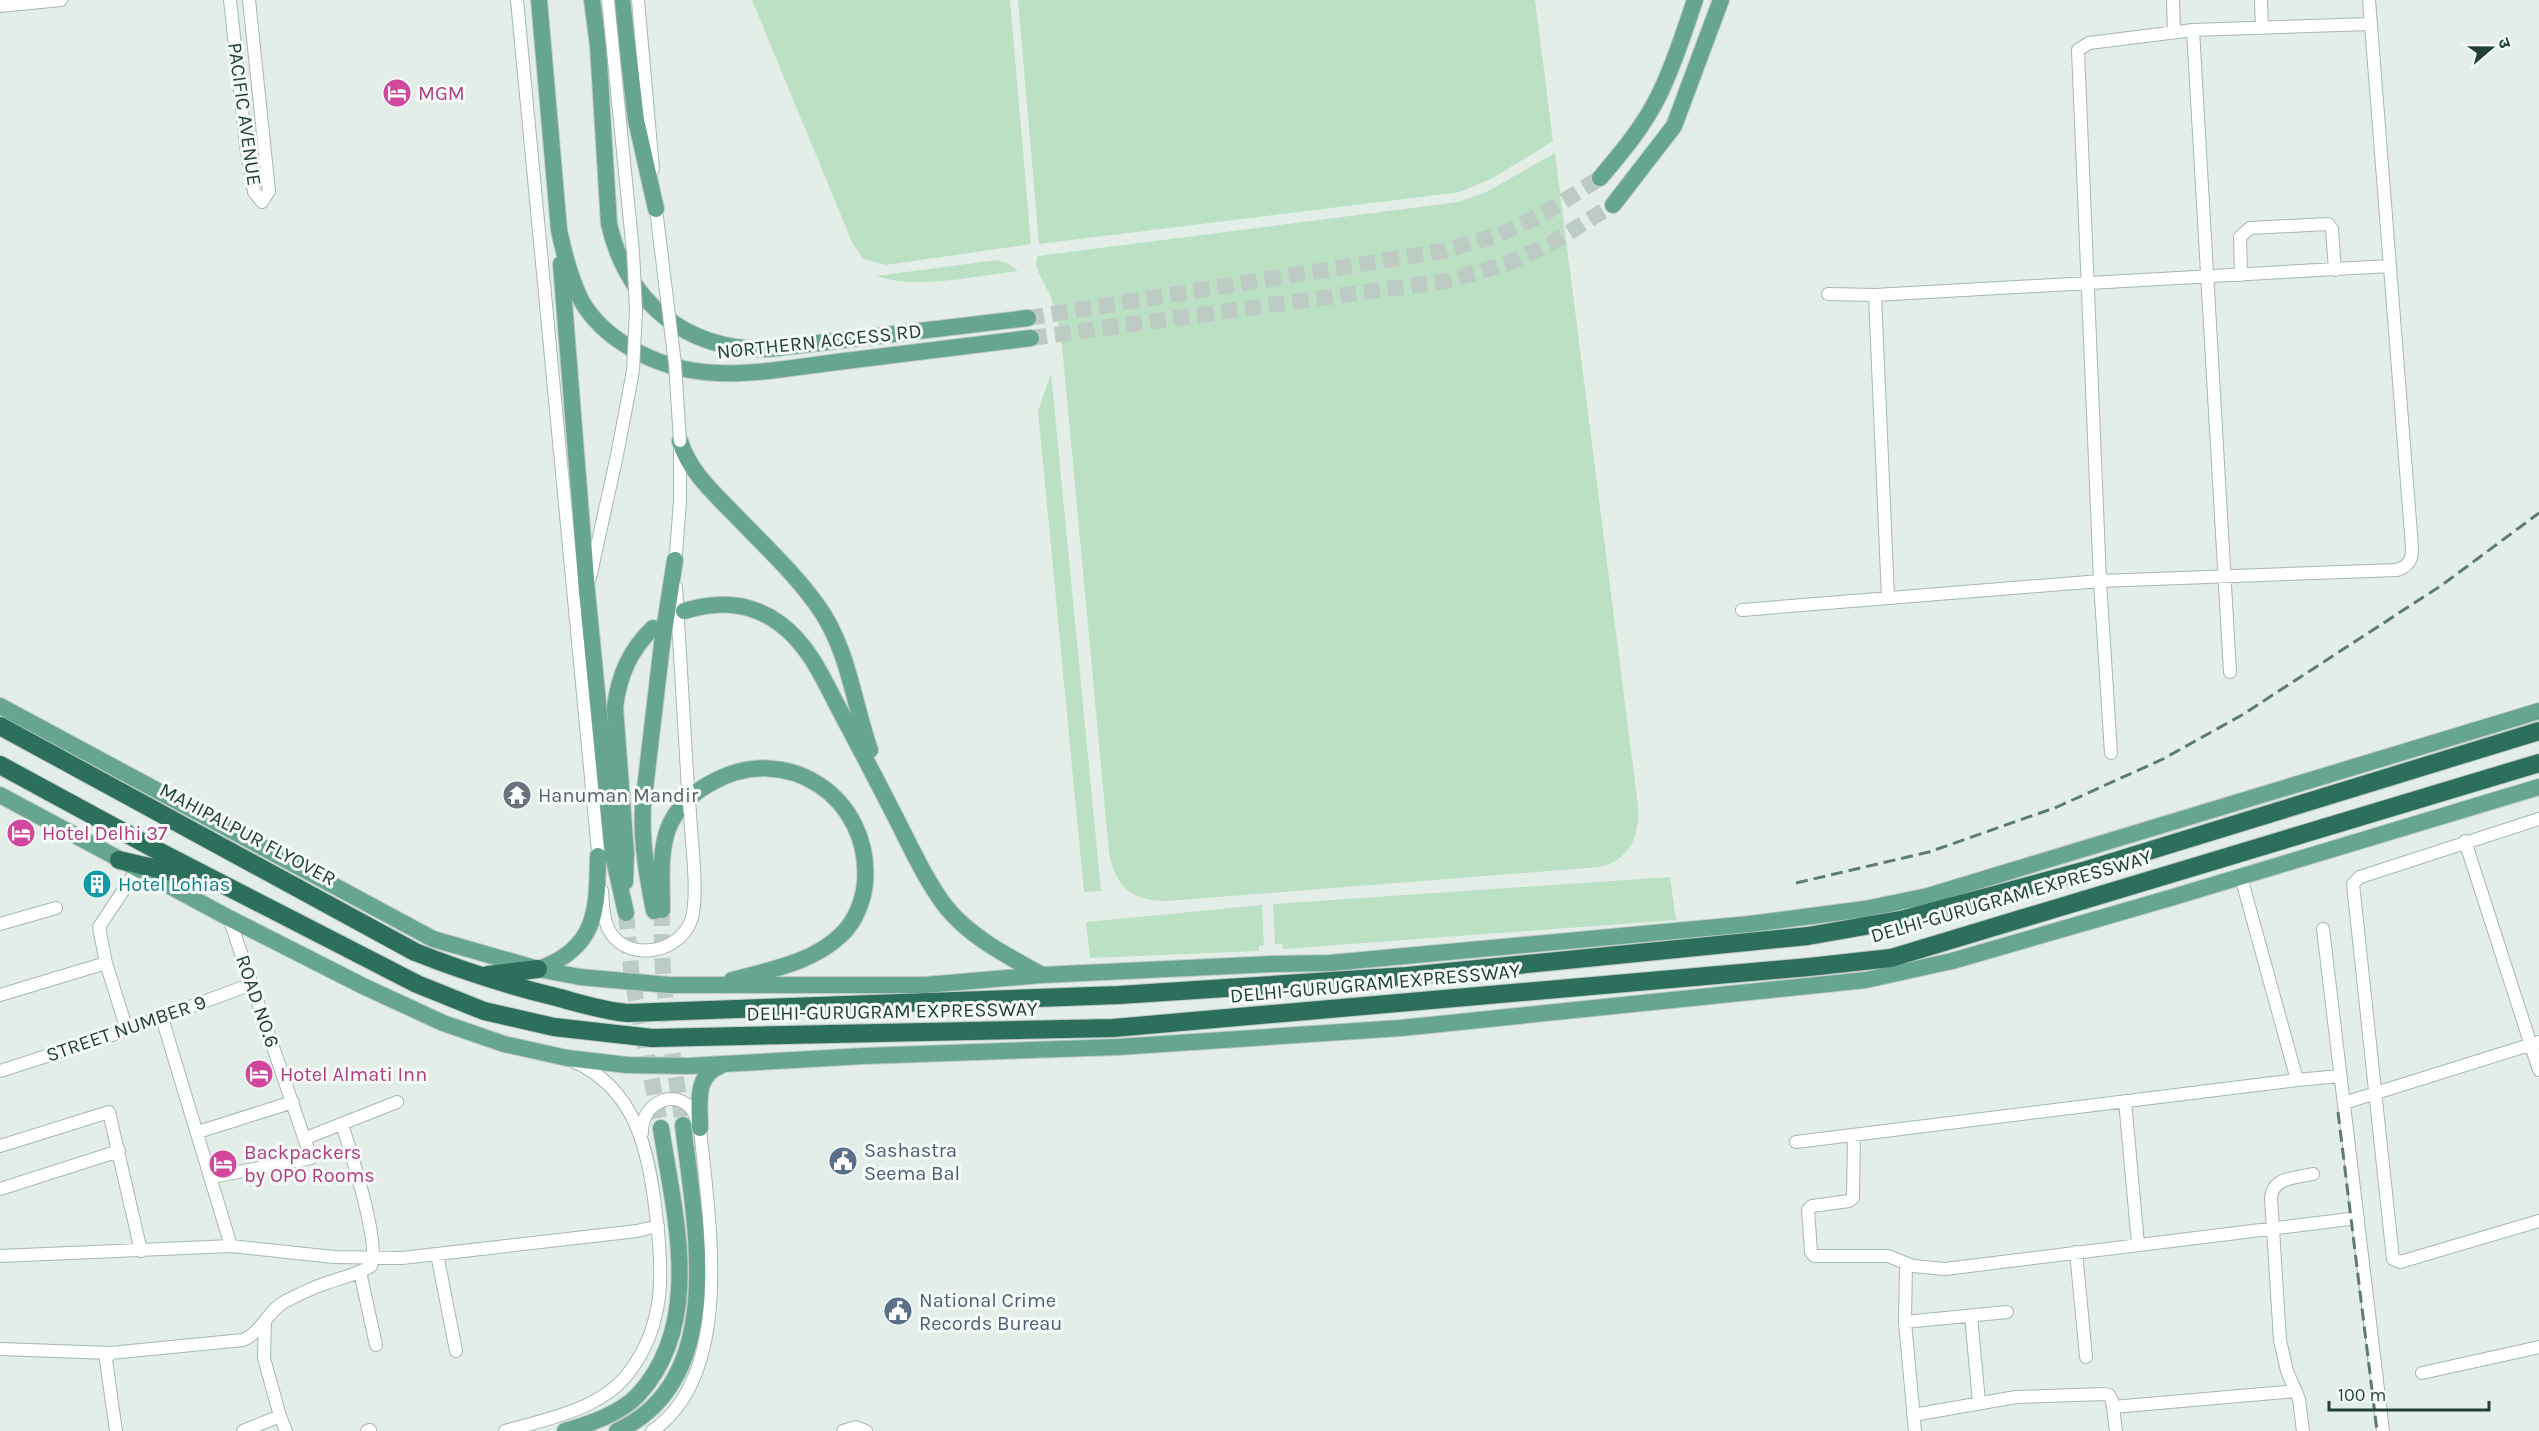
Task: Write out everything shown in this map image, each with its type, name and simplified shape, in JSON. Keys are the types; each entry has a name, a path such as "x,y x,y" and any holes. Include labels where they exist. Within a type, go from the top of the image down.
{"highway":[{"name":"MAHIPALPUR FLYOVER","path":"0,726 415,952 477,976"},
{"name":"DELHI-GURUGRAM EXPRESSWAY","path":"477,976 605,1010 627,1013 1119,996 1407,976 1808,936 1905,919 2082,871 2539,731"},
{"name":"DELHI-GURUGRAM EXPRESSWAY","path":"218,881 417,984 484,1011 554,1027 652,1038 1113,1028 1891,958 2539,763"},
{"path":"0,765 218,881"},
{"path":"120,860 218,881"},
{"path":"477,976 538,969"}],"main road":[{"name":"NORTHERN ACCESS RD","path":"538,0 559,230 581,299 606,332 642,355 681,370 733,374 1031,338"},
{"name":"NORTHERN ACCESS RD","path":"592,0 598,46 609,224 613,241 618,257 632,283 658,310 679,326 712,343 747,349 1028,318"},
{"path":"622,0 636,120 656,209"},
{"path":"1600,178 1634,138 1659,96 1678,51 1695,0"},
{"path":"1613,205 1674,126 1721,0"},
{"path":"559,230 587,591 613,855 625,907 626,854 615,707 617,690 629,658 635,647 653,628"},
{"path":"680,441 698,477 783,565 826,617 844,660 876,769 902,830"},
{"path":"675,560 662,644 643,806 642,828 645,854 658,910 669,826 681,807 715,780 750,768 789,771 806,777 828,791 849,816 864,853 866,872 860,906 841,935 804,960 711,986"},
{"path":"684,611 714,603 730,603 764,614 791,633 815,663 933,888 960,923 980,939 1042,975"},
{"path":"0,706 433,939 538,969 623,983 711,986 925,985 1042,975 1261,964 1330,963 1750,924 1865,909 1928,896 2539,711"},
{"path":"0,795 229,918 363,986 443,1023 504,1044 567,1058 627,1065 721,1066 864,1056 1118,1047 1401,1028 1866,980 1952,961 2539,787"},
{"path":"538,969 565,957 584,938 594,907 598,856"},
{"path":"617,1431 648,1411 667,1390 679,1369 694,1321 698,1293 691,1126 702,1079 712,1069 721,1066"},
{"path":"565,1431 614,1412 637,1396 656,1370 669,1342 679,1294 679,1254 675,1212 661,1128"}],"street":[{"path":"0,6 61,0"},
{"name":"PACIFIC AVENUE","path":"230,0 246,146 254,192 262,202 269,191 249,0"},
{"path":"517,0 604,917 615,938 633,948 654,950 673,944 686,931 693,914 690,813 675,560 680,501 680,441 675,364 656,209 638,0"},
{"path":"587,591 632,380 636,310 633,242 609,0"},
{"path":"2173,0 2174,32"},
{"path":"2261,0 2262,28"},
{"path":"1742,610 2100,581 2397,570 2411,561 2411,534 2369,0"},
{"path":"2111,753 2100,581 2078,50 2089,43 2193,30 2370,24"},
{"path":"2193,30 2230,672"},
{"path":"2241,276 2240,237 2246,229 2250,228 2328,224 2332,230 2334,270"},
{"path":"1828,294 1875,295 2390,266"},
{"path":"1875,295 1888,598"},
{"path":"2539,819 2465,841 2360,877 2353,884 2394,1260 2400,1262 2539,1221"},
{"path":"2465,841 2535,1043 2539,1070"},
{"path":"128,1030 106,963 99,927 137,870"},
{"path":"2241,877 2297,1080"},
{"path":"0,924 56,908"},
{"name":"ROAD NO.6","path":"212,1177 309,1160 311,1154 229,918"},
{"path":"2323,929 2384,1431"},
{"path":"0,995 106,963"},
{"name":"STREET NUMBER 9","path":"0,1071 128,1030 252,984"},
{"path":"162,1018 212,1177 231,1246"},
{"path":"2344,1103 2535,1043"},
{"path":"505,1431 570,1411 608,1392 630,1372 650,1338 658,1312 662,1281 658,1226 643,1139 629,1110 606,1082 595,1072 567,1058"},
{"path":"1796,1142 2340,1076"},
{"path":"643,1139 643,1120 652,1106 663,1101 675,1100 688,1106 711,1240 708,1326 694,1379 668,1415 652,1431"},
{"path":"2125,1101 2138,1245"},
{"path":"198,1132 293,1102"},
{"path":"306,1138 397,1102"},
{"path":"0,1146 108,1112 111,1114 141,1251"},
{"path":"0,1349 110,1353 243,1340 252,1335 276,1308 326,1283 371,1266 373,1257 364,1204 342,1124"},
{"path":"1854,1135 1853,1198 1849,1201 1810,1207 1807,1213 1810,1252 1816,1256 1888,1256 1906,1264 1930,1269 1945,1269 2358,1218"},
{"path":"0,1189 119,1151"},
{"path":"2303,1431 2301,1406 2287,1371 2280,1340 2271,1228 2274,1186 2284,1181 2313,1174"},
{"path":"0,1256 231,1246 260,1247 293,1254 402,1258 637,1231 658,1226"},
{"path":"2076,1252 2086,1357"},
{"path":"437,1254 456,1351"},
{"path":"1906,1264 1905,1322 1915,1431"},
{"path":"360,1272 376,1345"},
{"path":"1905,1322 2007,1312"},
{"path":"1971,1316 1979,1402"},
{"path":"266,1319 264,1358 286,1431"},
{"path":"2422,1373 2539,1347"},
{"path":"110,1353 106,1360 116,1431"},
{"path":"2114,1407 2296,1391"},
{"path":"1912,1415 2016,1397 2104,1394 2111,1397 2116,1431"},
{"path":"243,1431 280,1416"},
{"path":"843,1431 856,1427 866,1431"}],"green space":[{"path":"752,0 1010,0 1031,244 886,265 863,259 852,242"},
{"path":"1018,0 1535,0 1553,141 1493,178 1460,192 1039,244"},
{"path":"1555,153 1638,806 1637,827 1631,845 1618,859 1599,867 1167,901 1135,895 1121,883 1109,852 1063,356 1050,295 1037,268 1038,256 1458,202 1486,192"},
{"path":"997,260 1009,264 1018,271 928,282 892,280 876,276"},
{"path":"1051,373 1101,891 1084,892 1038,411"},
{"path":"1670,877 1676,920 1283,949 1283,944 1275,944 1273,904"},
{"path":"1262,905 1264,945 1259,946 1259,951 1090,958 1086,922"}],"tunnel":[{"path":"1028,318 1443,251 1499,235 1545,213 1600,178"},
{"path":"1031,338 1446,281 1506,264 1550,244 1613,205"},
{"path":"662,910 665,991 683,1125"},
{"path":"626,913 632,979 661,1128"}],"railway":[{"path":"1796,883 1929,852 2057,807 2163,759 2242,715 2442,585 2539,513"},
{"path":"2338,1112 2377,1431"}],"place":[{"name":"MGM","path":"397,93"},
{"name":"Hanuman Mandir","path":"517,795"},
{"name":"Hotel Delhi 37","path":"21,833"},
{"name":"Hotel Lohias","path":"97,884"},
{"name":"Hotel Almati Inn","path":"259,1074"},
{"name":"Sashastra Seema Bal","path":"843,1161"},
{"name":"Backpackers by OPO Rooms","path":"223,1164"},
{"name":"National Crime Records Bureau","path":"898,1311"}]}
